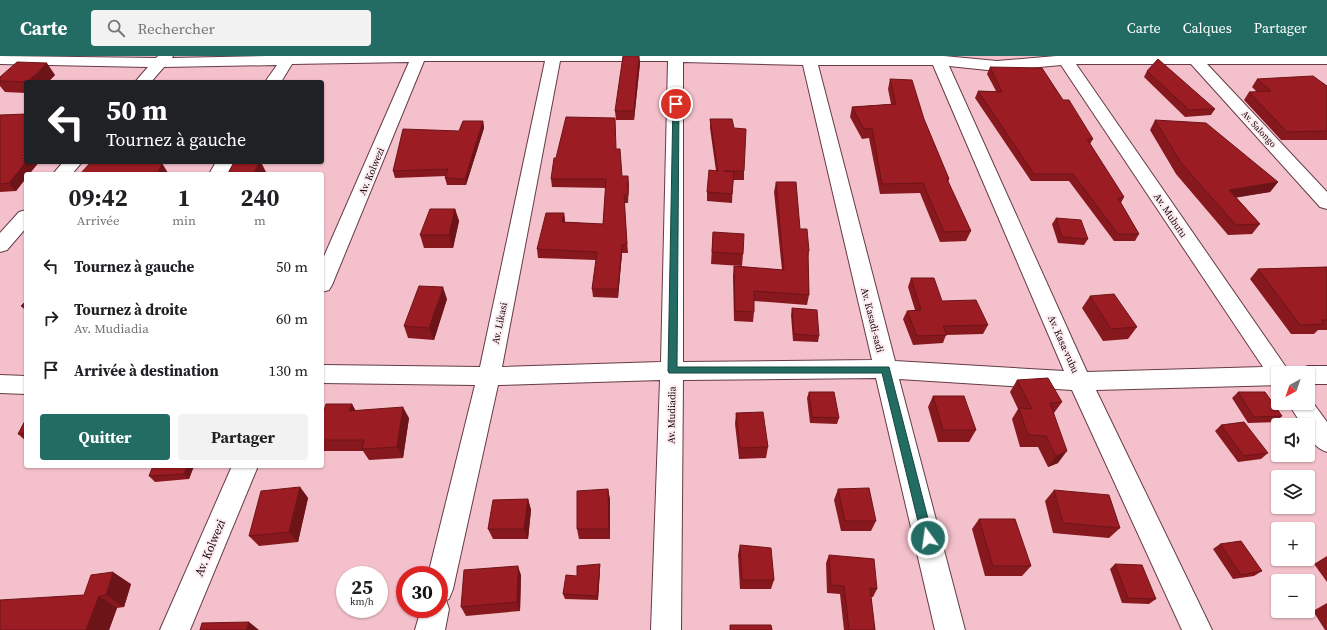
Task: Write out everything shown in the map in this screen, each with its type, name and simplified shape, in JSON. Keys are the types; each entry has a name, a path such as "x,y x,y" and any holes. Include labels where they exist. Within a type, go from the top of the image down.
{"street":[{"path":"0,60 25,58 163,59 676,56 938,58 997,66 1065,58 1322,60"},
{"name":"Av. Mudiadia","path":"666,630 672,371 676,56"},
{"name":"Av. Kolwezi","path":"324,280 419,57"},
{"name":"Av. Likasi","path":"444,566 489,376 554,57"},
{"path":"6,77 25,58"},
{"path":"274,80 288,58"},
{"name":"Av. Kasadi-sadi","path":"808,58 950,630"},
{"name":"Av. Kasa-vubu","path":"938,58 1080,381 1197,630"},
{"name":"Av. Mubutu","path":"1065,58 1274,366"},
{"name":"Av. Salongo","path":"1194,58 1327,203"},
{"path":"145,80 163,59"},
{"path":"64,172 71,164"},
{"path":"0,245 24,218"},
{"path":"324,374 489,376 672,371 886,369 1080,381 1271,376"},
{"path":"1315,376 1327,375"},
{"path":"0,384 24,385"},
{"path":"1305,410 1327,442"},
{"name":"Av. Kolwezi","path":"175,630 244,468"},
{"path":"430,630 433,618"}],"building":[{"path":"623,56 639,56 634,111 615,111"},
{"path":"1158,59 1215,109 1189,110 1147,71"},
{"path":"17,62 47,63 29,80 24,80 24,82 0,81 0,77"},
{"path":"990,67 1042,68 1063,100 1069,100 1093,139 1087,139 1124,197 1118,198 1139,234 1118,234 1073,174 1034,174 978,91 1002,92"},
{"path":"1313,76 1327,86 1327,131 1287,132 1249,92 1271,91 1257,79"},
{"path":"890,79 912,80 924,119 949,179 947,179 971,231 944,232 923,183 882,184 872,128 864,129 852,107 896,104"},
{"path":"24,114 24,152 22,154 24,154 24,164 9,183 0,184 0,115"},
{"path":"566,117 615,118 616,149 620,149 622,176 628,176 628,195 624,195 627,244 622,245 618,289 592,289 597,252 537,249 546,213 564,213 562,222 603,224 606,179 551,179 554,158 556,158"},
{"path":"710,119 732,119 734,128 746,129 744,171 724,171 734,172 732,194 707,192 709,170 718,171"},
{"path":"1155,120 1206,123 1278,182 1229,190 1260,224 1236,225 1182,164"},
{"path":"463,121 483,121 465,179 445,178 448,169 393,171 403,129 459,131"},
{"path":"89,164 162,164 158,172 82,172"},
{"path":"233,164 258,164 254,172 229,172"},
{"path":"776,182 796,182 800,229 807,229 809,251 809,295 754,291 754,312 735,311 734,266 784,270"},
{"path":"430,209 455,209 449,235 420,235"},
{"path":"1056,218 1081,220 1088,239 1062,237"},
{"path":"713,232 744,234 743,254 712,252"},
{"path":"1327,267 1327,320 1321,320 1324,324 1300,325 1258,269"},
{"path":"911,278 934,278 942,301 976,300 988,325 943,326 947,335 917,336 907,311 921,310"},
{"path":"419,286 443,287 429,328 404,326"},
{"path":"1114,294 1137,327 1111,329 1090,296"},
{"path":"792,308 817,310 819,336 794,334"},
{"path":"1048,378 1062,402 1050,403 1067,451 1056,456 1046,436 1028,435 1019,408 1032,409 1017,380"},
{"path":"809,392 834,392 839,418 812,417"},
{"path":"1238,392 1265,392 1271,400 1271,410 1278,410 1282,416 1254,417"},
{"path":"933,396 964,396 976,430 943,430"},
{"path":"326,404 352,404 349,411 403,407 397,447 362,449 364,440 324,440 324,410"},
{"path":"763,412 768,447 740,448 736,413"},
{"path":"1244,422 1268,453 1244,456 1221,425"},
{"path":"24,423 24,433 18,434"},
{"path":"152,468 186,468 184,474 149,476"},
{"path":"300,487 289,532 249,536 261,491"},
{"path":"869,488 876,521 845,521 838,489"},
{"path":"608,489 609,529 577,529 577,491"},
{"path":"1054,490 1109,495 1120,528 1063,523"},
{"path":"528,499 524,529 488,529 493,500"},
{"path":"979,519 1015,519 1031,566 993,566"},
{"path":"1241,541 1262,571 1241,575 1220,544"},
{"path":"740,545 771,548 774,580 742,580"},
{"path":"829,555 874,559 877,589 870,588 875,630 849,630 844,586 831,585"},
{"path":"600,564 597,596 563,594 566,575 577,576 577,566"},
{"path":"1115,564 1142,565 1156,599 1128,598"},
{"path":"518,566 517,602 461,607 464,570"},
{"path":"113,572 106,595 99,596 86,630 0,630 0,600 84,595 91,575"},
{"path":"249,622 246,630 200,630 202,623"},
{"path":"730,625 771,625 772,630 730,630"}],"route":[{"path":"676,104 672,371 886,369 928,538"}]}
